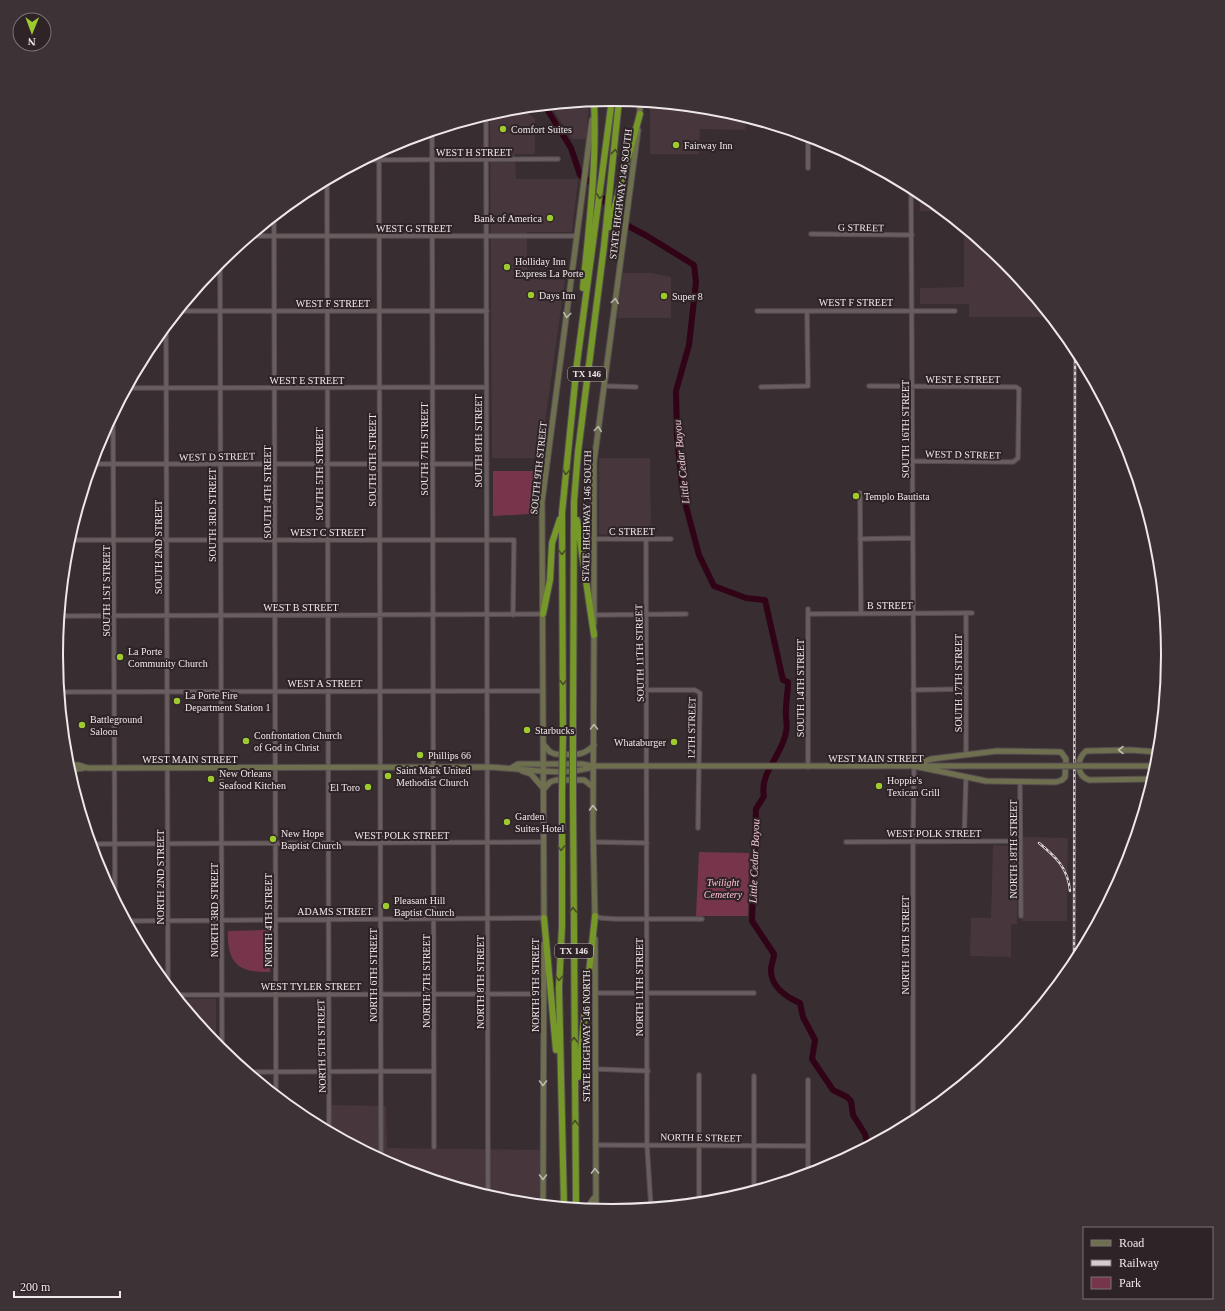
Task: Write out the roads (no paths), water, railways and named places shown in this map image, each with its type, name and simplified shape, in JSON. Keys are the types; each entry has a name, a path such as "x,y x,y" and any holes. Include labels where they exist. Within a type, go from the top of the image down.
{"highway":[{"name":"TX 146","path":"564,1203 560,1095 559,988 562,926 562,513 577,363 611,106"},
{"path":"608,224 618,106"},
{"path":"577,363 594,174 596,140 594,107"},
{"path":"608,224 640,114"},
{"name":"TX 146","path":"576,1204 572,608 574,501 579,445 608,224"},
{"path":"574,501 594,635"},
{"path":"543,614 550,580 552,543 562,513"},
{"path":"575,1107 595,916"},
{"path":"544,918 560,1095"}],"main road":[{"name":"SOUTH 9TH STREET","path":"544,770 542,691 542,502 593,107"},
{"name":"STATE HIGHWAY 146 SOUTH","path":"594,766 594,462 641,107"},
{"path":"544,744 550,752 555,754 582,754 587,752 594,745"},
{"path":"1147,779 1089,780 1083,778 1080,773 1080,759 1086,751 1130,750 1153,752"},
{"path":"996,751 1055,751 1061,752 1065,756 1066,773 1062,780 1020,782 986,781 914,766 931,759 966,754 996,751"},
{"name":"WEST MAIN STREET","path":"513,767 518,764 582,764 594,766 1150,766"},
{"name":"WEST MAIN STREET","path":"75,766 84,768 513,767 544,770 582,770 594,766"},
{"name":"STATE HIGHWAY 146 NORTH","path":"594,766 593,842 595,916 596,1205"},
{"path":"513,767 516,770 531,774 544,789 550,782 556,780 584,780 593,788"},
{"name":"WEST MAIN STREET","path":"76,770 84,768"},
{"name":"NORTH 9TH STREET","path":"543,1200 544,770"},
{"path":"590,1204 596,1193"}],"street":[{"name":"SOUTH 8TH STREET","path":"486,121 488,767"},
{"name":"SOUTH 7TH STREET","path":"432,137 432,691 434,767"},
{"path":"808,142 808,168"},
{"name":"WEST H STREET","path":"376,160 558,159"},
{"name":"SOUTH 6TH STREET","path":"379,160 380,767"},
{"name":"SOUTH 5TH STREET","path":"327,187 326,388 328,767"},
{"name":"SOUTH 16TH STREET","path":"911,195 914,766"},
{"name":"SOUTH 4TH STREET","path":"274,223 275,768"},
{"name":"G STREET","path":"810,234 912,235"},
{"name":"WEST G STREET","path":"258,236 577,236"},
{"name":"SOUTH 3RD STREET","path":"220,271 220,616 222,768"},
{"name":"WEST F STREET","path":"185,311 487,311"},
{"name":"WEST F STREET","path":"757,311 955,311"},
{"path":"761,387 808,386 807,311"},
{"name":"SOUTH 2ND STREET","path":"166,336 166,768"},
{"path":"604,386 636,387"},
{"name":"WEST E STREET","path":"868,386 1009,387 1019,389 1018,458 1013,462"},
{"name":"WEST E STREET","path":"133,388 486,387"},
{"name":"SOUTH 1ST STREET","path":"113,427 115,888"},
{"name":"WEST D STREET","path":"913,461 1013,462"},
{"name":"WEST D STREET","path":"98,464 486,464"},
{"path":"860,493 861,613"},
{"name":"C STREET","path":"594,539 671,538"},
{"path":"860,539 913,538"},
{"name":"SOUTH 11TH STREET","path":"646,539 647,766"},
{"name":"WEST C STREET","path":"76,540 514,540 513,615"},
{"name":"B STREET","path":"808,611 861,613 972,613"},
{"name":"SOUTH 14TH STREET","path":"808,611 808,766"},
{"name":"SOUTH 17TH STREET","path":"966,613 966,754"},
{"name":"WEST B STREET","path":"64,616 543,614"},
{"path":"595,614 686,614"},
{"path":"913,690 966,689"},
{"name":"12TH STREET","path":"647,690 698,691 700,693 698,828"},
{"name":"WEST A STREET","path":"64,692 542,691"},
{"name":"NORTH 11TH STREET","path":"647,766 647,1173 651,1204"},
{"name":"NORTH 16TH STREET","path":"914,766 914,1114"},
{"name":"NORTH 5TH STREET","path":"328,767 329,1126"},
{"name":"NORTH 6TH STREET","path":"380,767 381,1153"},
{"name":"NORTH 7TH STREET","path":"434,767 434,1147"},
{"name":"NORTH 8TH STREET","path":"488,767 488,1190"},
{"name":"NORTH 2ND STREET","path":"166,768 168,978"},
{"name":"NORTH 3RD STREET","path":"222,768 222,1042"},
{"name":"NORTH 4TH STREET","path":"275,768 276,1089"},
{"path":"964,841 966,778"},
{"name":"NORTH 18TH STREET","path":"1020,782 1021,916"},
{"name":"WEST POLK STREET","path":"846,842 1015,841 1020,838"},
{"name":"WEST POLK STREET","path":"97,844 544,842"},
{"path":"593,842 647,843"},
{"path":"595,916 601,918 702,919"},
{"name":"ADAMS STREET","path":"132,921 544,918"},
{"path":"595,993 754,993"},
{"name":"WEST TYLER STREET","path":"181,995 544,994"},
{"path":"596,1069 648,1070"},
{"path":"254,1072 434,1071"},
{"path":"699,1075 699,1198"},
{"path":"754,1076 754,1186"},
{"path":"808,1080 808,1169"},
{"name":"NORTH E STREET","path":"595,1145 808,1146"}],"waterway":[{"name":"Little Cedar Bayou","path":"548,110 571,148 580,175 594,185 617,220 647,236 694,265 696,282 689,345 676,391 677,438 683,495 699,555 714,586 746,598 765,600 783,680 788,682 786,713 787,729 781,748 765,779 763,788 764,796 756,809 752,921 774,954 771,967 773,981 784,994 800,1003 803,1017 815,1040 812,1059 833,1090 847,1097 851,1101 853,1115 865,1134 867,1142"}],"railway":[{"path":"1074,953 1075,360"},
{"path":"1039,843 1056,858 1064,869 1070,891"}],"place":[{"name":"Comfort Suites","path":"503,129"},
{"name":"Fairway Inn","path":"676,145"},
{"name":"Bank of America","path":"550,218"},
{"name":"Holliday Inn Express La Porte","path":"507,267"},
{"name":"Days Inn","path":"531,295"},
{"name":"Super 8","path":"664,296"},
{"name":"Templo Bautista","path":"856,496"},
{"name":"La Porte Community Church","path":"120,657"},
{"name":"La Porte Fire Department Station 1","path":"177,701"},
{"name":"Battleground Saloon","path":"82,725"},
{"name":"Starbucks","path":"527,730"},
{"name":"Confrontation Church of God in Christ","path":"246,741"},
{"name":"Whataburger","path":"674,742"},
{"name":"Phillips 66","path":"420,755"},
{"name":"Saint Mark United Methodist Church","path":"388,776"},
{"name":"New Orleans Seafood Kitchen","path":"211,779"},
{"name":"Hoppie's Texican Grill","path":"879,786"},
{"name":"El Toro","path":"368,787"},
{"name":"Garden Suites Hotel","path":"507,822"},
{"name":"New Hope Baptist Church","path":"273,839"},
{"name":"Pleasant Hill Baptist Church","path":"386,906"}],"park label":[{"name":"Twilight Cemetery","path":"723,888"}]}
